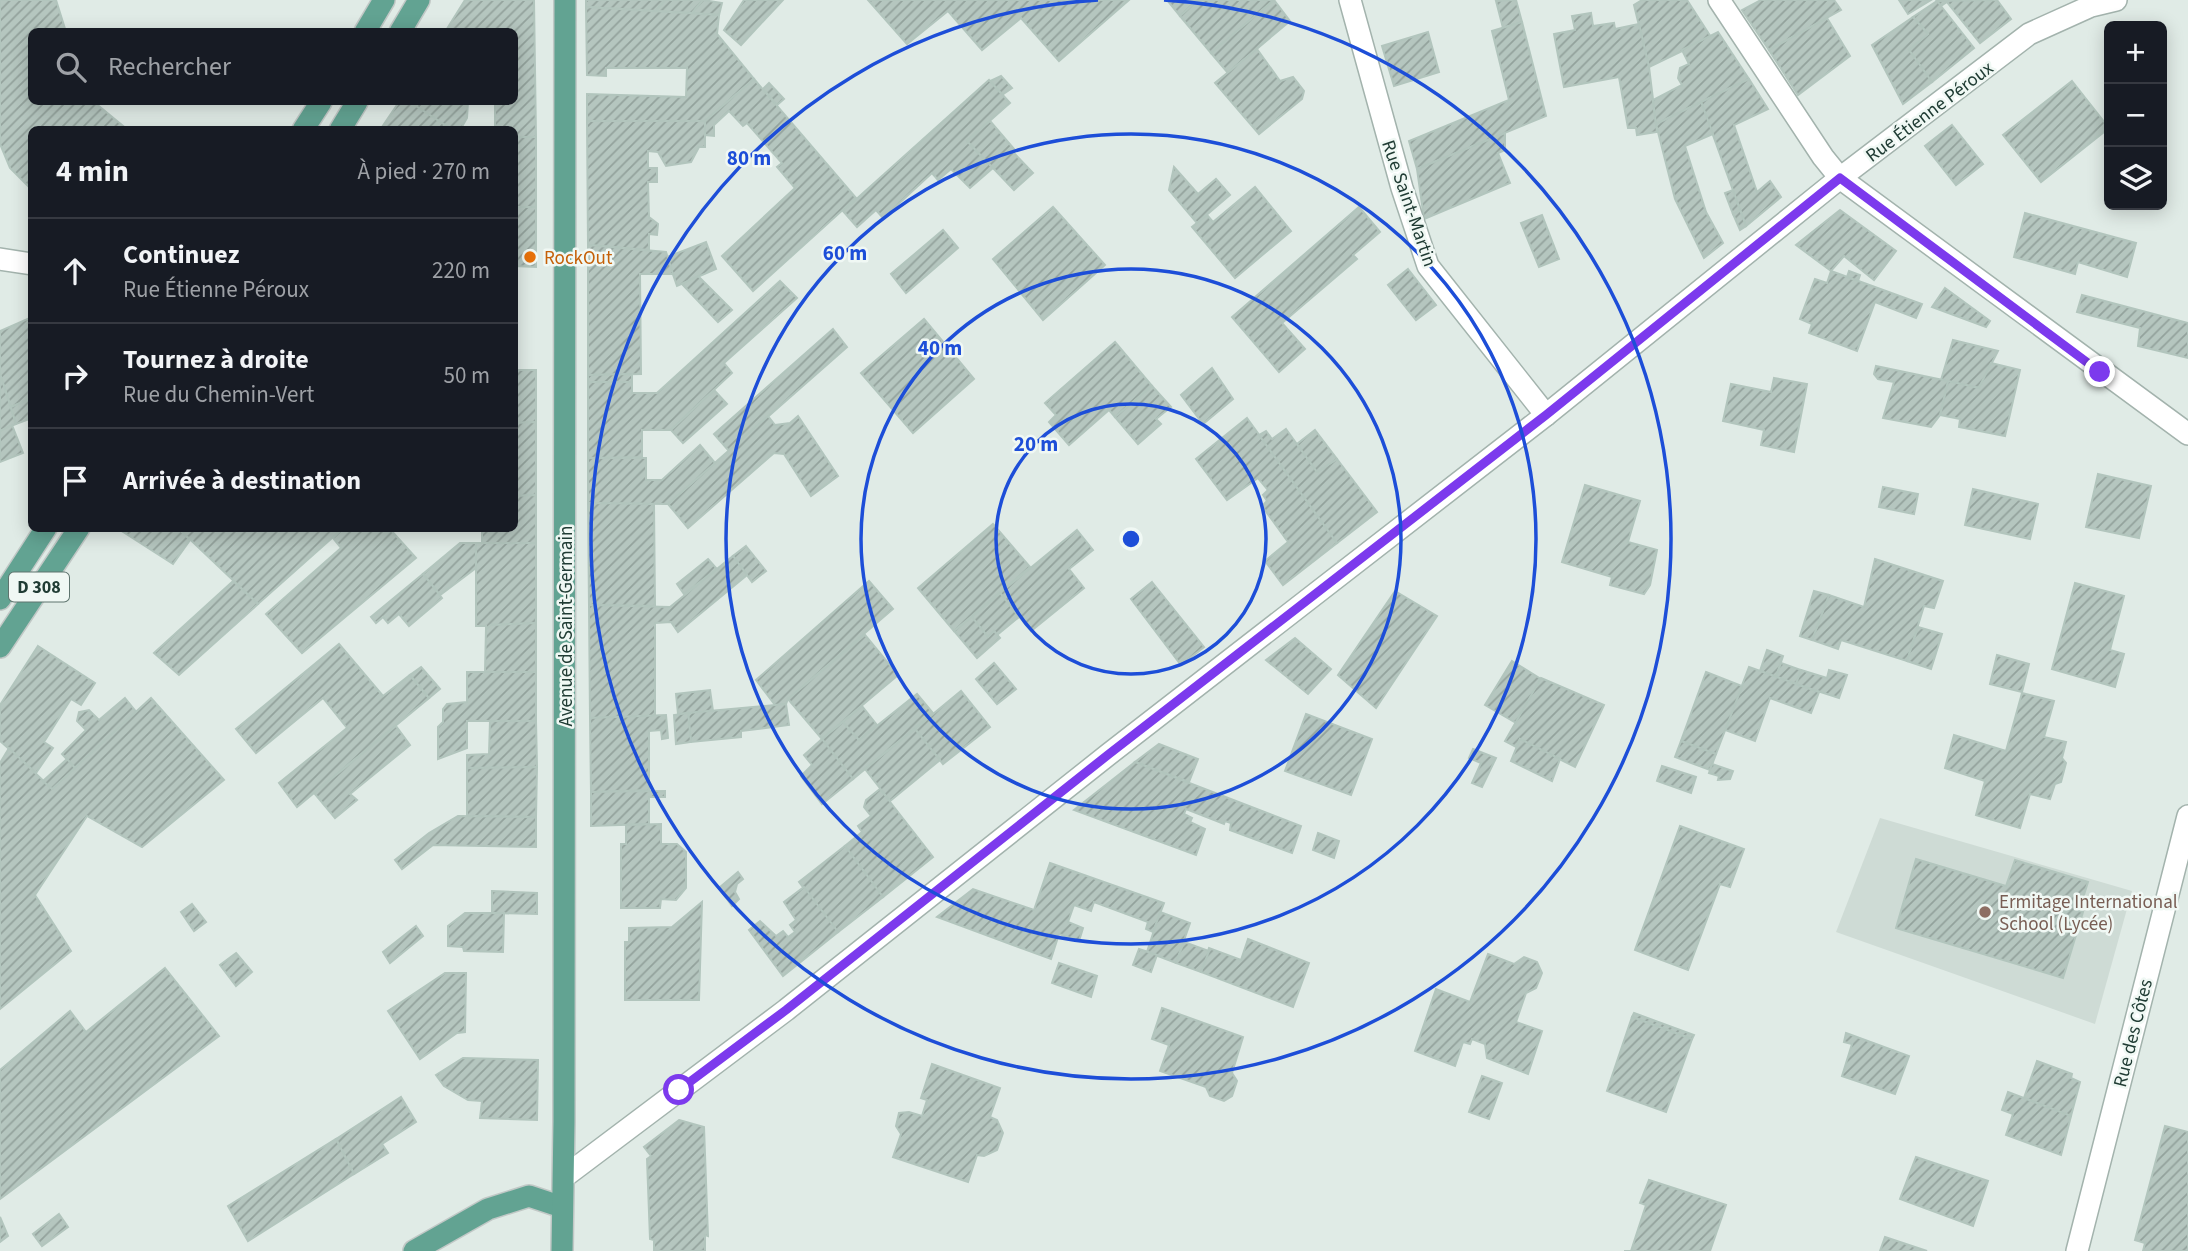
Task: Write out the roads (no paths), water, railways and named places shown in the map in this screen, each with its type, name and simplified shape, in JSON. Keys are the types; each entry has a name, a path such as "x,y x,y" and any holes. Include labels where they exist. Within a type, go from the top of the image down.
{"main road":[{"path":"367,28 384,0"},
{"path":"402,28 419,0"},
{"name":"Avenue de Saint-Germain","path":"562,1251 565,0"},
{"path":"306,126 319,105"},
{"path":"342,126 355,105"},
{"name":"D 308","path":"0,599 43,532"},
{"name":"D 308","path":"0,647 76,532"},
{"path":"414,1251 488,1209 529,1196 562,1207"}],"street":[{"name":"Rue Saint-Martin","path":"1350,0 1402,188 1428,266 1546,415"},
{"path":"1719,0 1823,157 1840,178 2188,433"},
{"name":"Rue Étienne Péroux","path":"564,1177 786,1010 1119,745 1546,415 1840,178 2029,34 2091,6 2116,0"},
{"path":"0,259 28,263"},
{"name":"Rue des Côtes","path":"2077,1251 2188,816"}],"place":[{"name":"RockOut","path":"530,257"},
{"name":"Ermitage International School (Lycée)","path":"1985,912"}]}
